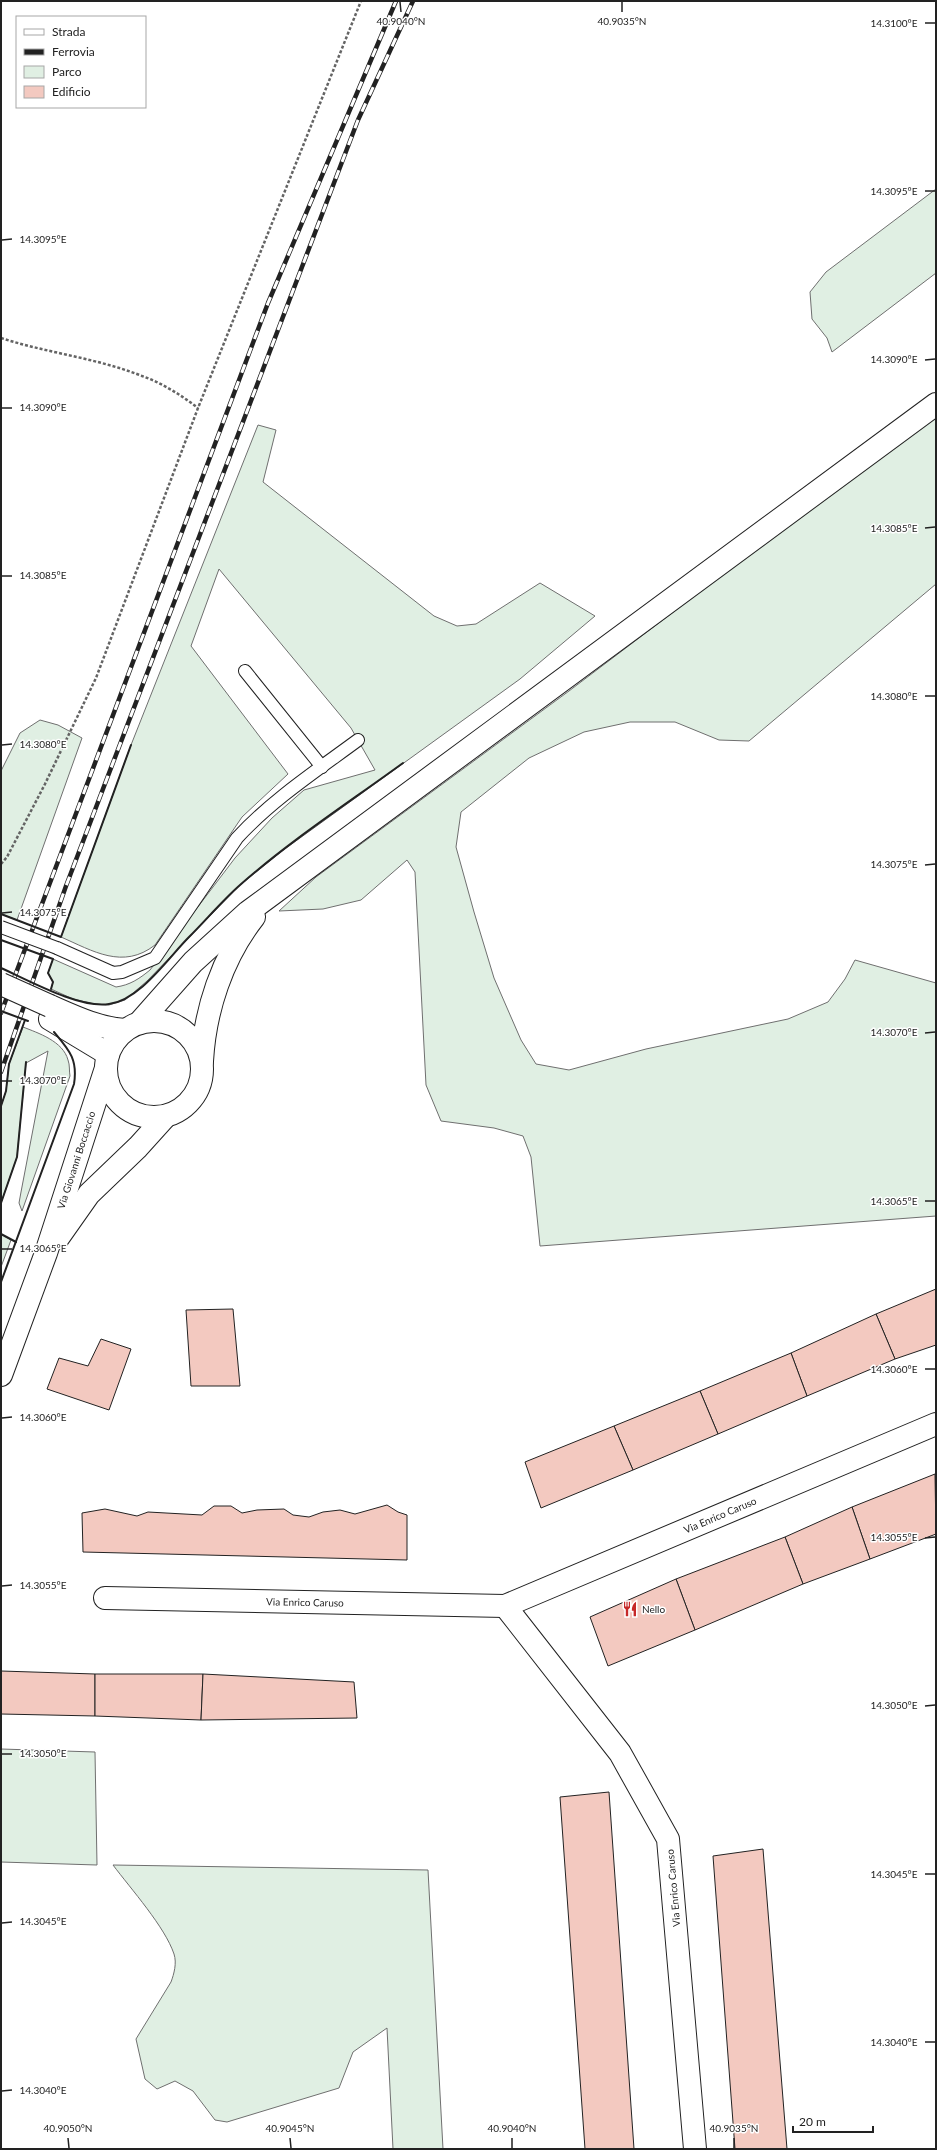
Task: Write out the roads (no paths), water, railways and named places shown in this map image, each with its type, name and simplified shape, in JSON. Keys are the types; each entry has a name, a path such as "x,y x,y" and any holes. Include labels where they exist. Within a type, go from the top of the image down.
{"street":[{"path":"282,887 264,904 245,929 229,958 218,984 208,1017 204,1038 202,1071 199,1086 191,1099 180,1110 166,1116 152,1117 137,1114 124,1107 114,1096 108,1083 107,1061 115,1041 132,1027 193,962 248,912 936,404"},
{"path":"1,984 48,1011 107,1061"},
{"path":"1,998 111,1029 132,1027 154,1021 169,1023 183,1030 193,1042 200,1055 202,1071"},
{"name":"Via Giovanni Boccaccio","path":"1,1375 46,1253 107,1061"},
{"name":"Via Giovanni Boccaccio","path":"46,1253 89,1194 138,1147 166,1116"},
{"name":"Via Enrico Caruso","path":"105,1598 505,1606 936,1424"},
{"name":"Via Enrico Caruso","path":"505,1606 620,1754 668,1839 695,2149"}],"lane":[{"path":"245,671 322,767"},
{"path":"1,927 58,948 113,973 122,972 155,958 237,838 271,805 358,740"}],"railway":[{"path":"1,1013 268,303 396,1"},
{"path":"1,1072 66,886 358,120 413,1"}],"place":[{"name":"Nello","path":"630,1609"}]}
